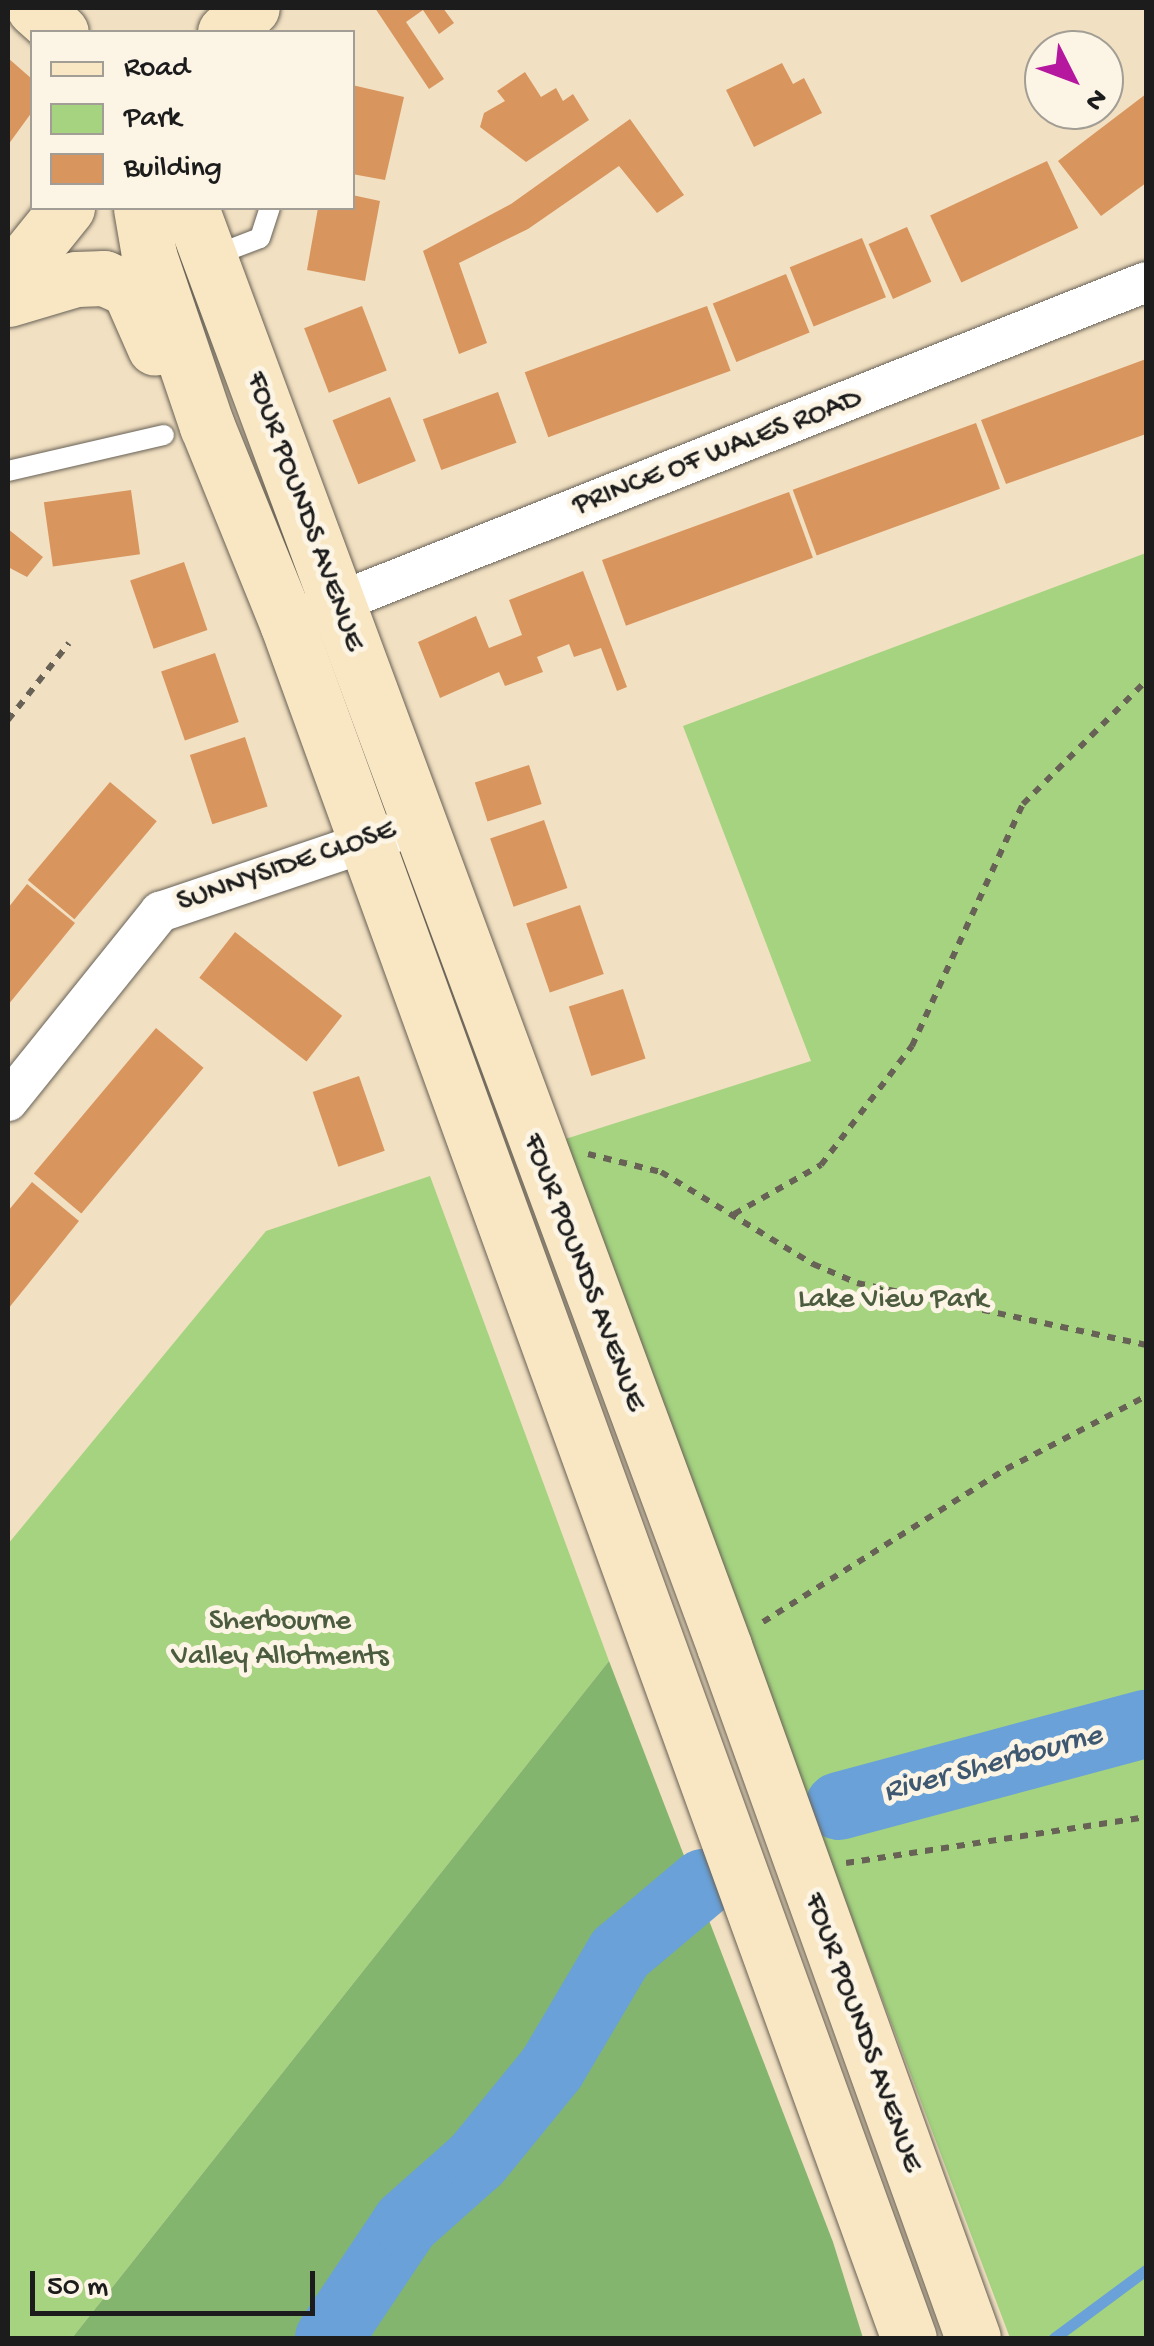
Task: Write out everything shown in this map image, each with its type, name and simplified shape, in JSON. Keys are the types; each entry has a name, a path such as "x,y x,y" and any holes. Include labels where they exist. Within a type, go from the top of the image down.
{"main road":[{"path":"34,8 59,30"},
{"path":"226,30 252,8"},
{"path":"8,281 65,210"},
{"name":"FOUR POUNDS AVENUE","path":"141,210 185,431 287,623 909,2338"},
{"name":"FOUR POUNDS AVENUE","path":"200,232 536,1152 724,1646 973,2338"},
{"path":"8,300 76,278 104,278 129,288 177,402 185,431"}],"street":[{"name":"PRINCE OF WALES ROAD","path":"287,623 1146,282"},
{"name":"SUNNYSIDE CLOSE","path":"8,1101 160,912 417,824"}],"lane":[{"path":"200,232 260,238 269,210"},
{"path":"8,471 185,431"}],"path":[{"path":"8,720 70,643"},
{"path":"734,1214 821,1165 912,1046 1023,804 1146,681"},
{"path":"536,1152 606,1154 643,1166 734,1214 813,1264 857,1283 1146,1344"},
{"path":"724,1646 1006,1469 1146,1396"},
{"path":"803,1871 1146,1817"}],"green space":[{"name":"Lake View Park","path":"1146,553 1146,2338 1010,2338 559,1141 811,1061 683,726"},
{"name":"Sherbourne Valley Allotments","path":"430,1176 609,1661 72,2338 8,2338 8,1544 266,1231"},
{"path":"609,1661 833,2242 863,2338 72,2338"}],"building":[{"path":"375,8 443,8 454,23 439,34 423,10 406,22 444,79 429,89"},
{"path":"8,58 30,77 30,115 8,145"},
{"path":"782,63 793,84 804,78 822,113 754,147 726,90"},
{"path":"525,72 541,97 556,88 563,101 573,94 589,120 526,162 480,127 484,113 505,101 497,91"},
{"path":"355,86 404,97 385,180 355,175"},
{"path":"1146,94 1146,183 1101,216 1058,161 1099,130 1124,130 1124,111"},
{"path":"630,119 684,195 657,213 619,166 528,229 459,263 487,343 459,354 423,251 511,204"},
{"path":"1047,161 1078,228 961,283 930,216"},
{"path":"355,196 380,201 365,281 307,270 318,210 355,210"},
{"path":"907,227 931,282 893,299 869,244"},
{"path":"862,238 886,297 814,327 790,267"},
{"path":"786,274 810,332 736,362 713,304"},
{"path":"362,306 387,370 329,393 304,328"},
{"path":"707,306 731,371 548,437 525,372"},
{"path":"1146,359 1146,434 1006,484 981,420"},
{"path":"498,392 516,443 441,470 423,419"},
{"path":"390,397 416,461 358,484 333,420"},
{"path":"976,423 1000,489 817,555 793,490"},
{"path":"131,490 140,554 53,567 44,502"},
{"path":"789,492 813,558 626,626 602,560"},
{"path":"8,529 43,557 27,577 8,567"},
{"path":"184,562 207,630 154,649 130,581"},
{"path":"583,571 627,687 617,691 601,648 574,657 569,644 537,657 543,672 505,686 499,672 440,698 418,642 476,616 489,648 522,635 509,600"},
{"path":"215,653 239,722 185,741 161,672"},
{"path":"245,737 268,806 212,824 190,755"},
{"path":"529,765 542,804 487,822 475,783"},
{"path":"110,782 157,821 74,919 28,880"},
{"path":"544,820 567,888 514,907 490,839"},
{"path":"27,884 75,923 8,1005 8,908"},
{"path":"580,905 604,974 550,993 526,924"},
{"path":"235,932 342,1016 306,1061 199,978"},
{"path":"623,989 646,1058 591,1076 569,1007"},
{"path":"156,1028 203,1068 81,1213 34,1174"},
{"path":"359,1076 385,1151 338,1167 313,1092"},
{"path":"32,1182 79,1221 8,1309 8,1211"}],"waterway":[{"name":"River Sherbourne","path":"839,1806 1146,1724"},
{"name":"River Sherbourne","path":"329,2338 406,2223 477,2160 552,2068 620,1953 703,1883"},
{"name":"River Sherbourne","path":"1054,2338 1146,2270"}]}
